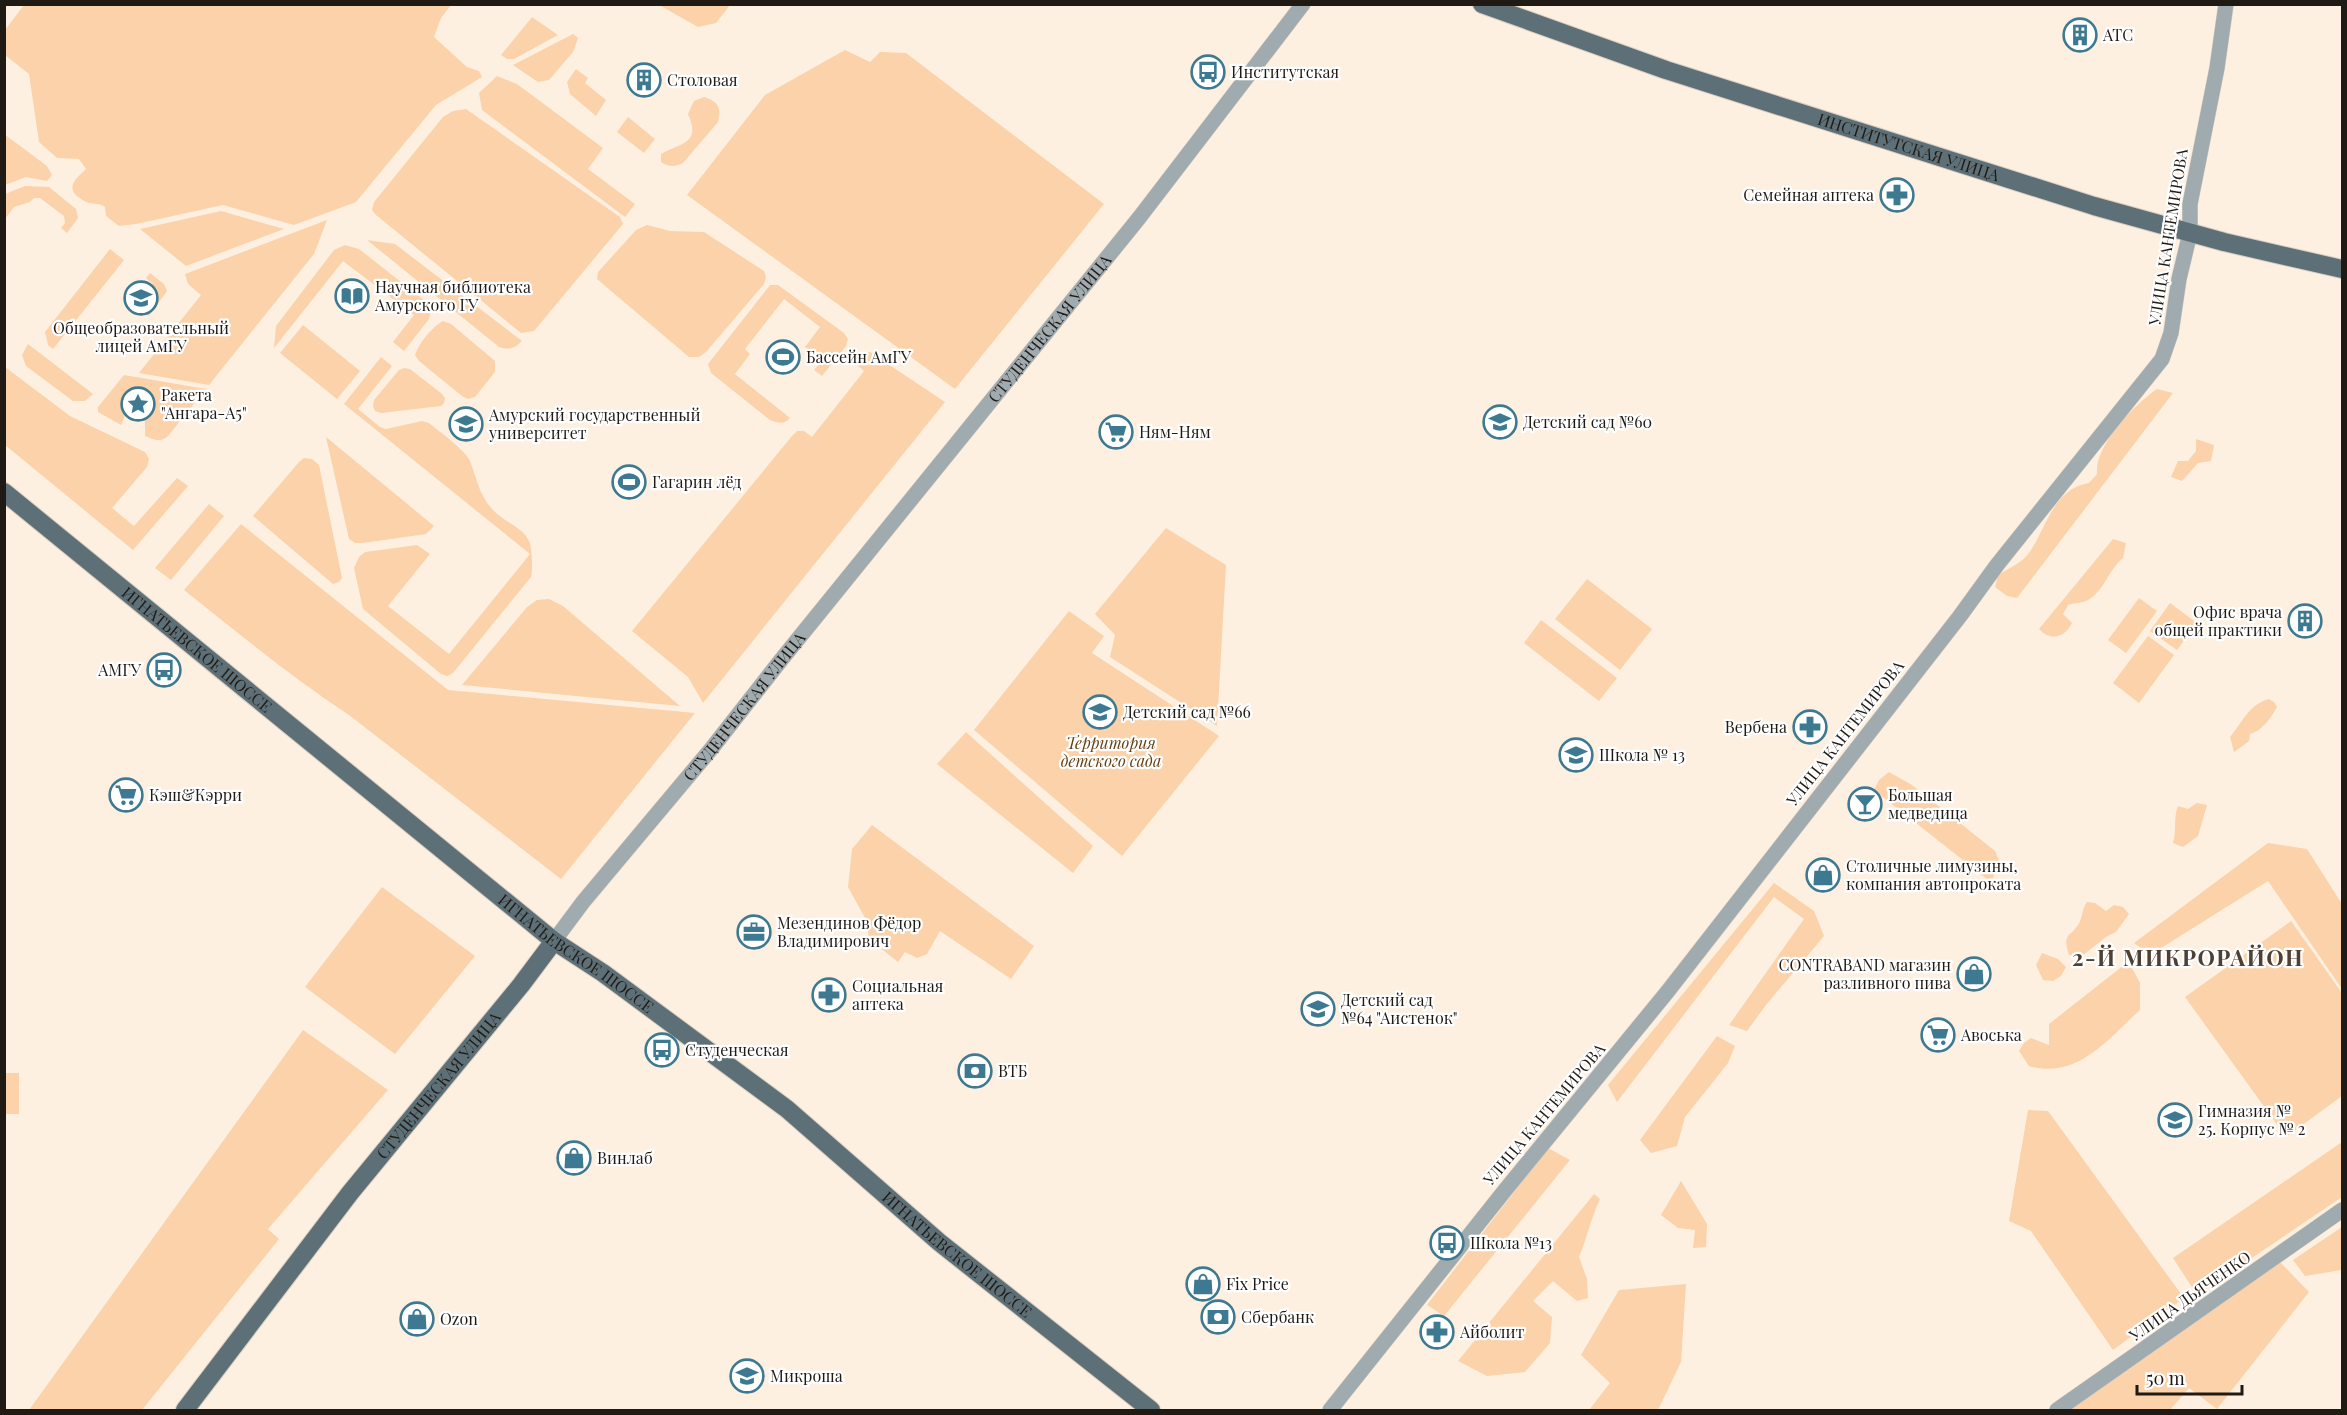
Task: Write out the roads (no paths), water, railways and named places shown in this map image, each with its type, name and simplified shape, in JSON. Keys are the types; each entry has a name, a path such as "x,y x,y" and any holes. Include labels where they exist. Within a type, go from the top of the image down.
{"main road":[{"name":"ИНСТИТУТСКАЯ УЛИЦА","path":"1482,4 1666,70 2094,206 2318,265 2343,269"},
{"name":"ИГНАТЬЕВСКОЕ ШОССЕ","path":"4,492 554,941 603,974 787,1109 939,1242 1150,1410"},
{"name":"СТУДЕНЧЕСКАЯ УЛИЦА","path":"185,1410 350,1193 554,941"}],"street":[{"name":"СТУДЕНЧЕСКАЯ УЛИЦА","path":"554,941 583,902 712,748 1132,227 1303,4"},
{"name":"УЛИЦА КАНТЕМИРОВА","path":"1330,1410 1491,1207 1668,991 1960,616 1997,565 2162,359 2171,333 2178,279 2190,232 2190,204 2217,68 2226,4"},
{"name":"УЛИЦА ДЬЯЧЕНКО","path":"2057,1410 2343,1210"}],"place":[{"name":"АТС","path":"2080,35"},
{"name":"Институтская","path":"1208,72"},
{"name":"Столовая","path":"644,80"},
{"name":"Семейная аптека","path":"1897,195"},
{"name":"Научная библиотека Амурского ГУ","path":"352,296"},
{"name":"Общеобразовательный лицей АмГУ","path":"141,298"},
{"name":"Бассейн АмГУ","path":"783,357"},
{"name":"Ракета \"Ангара-А5\"","path":"138,404"},
{"name":"Детский сад №60","path":"1500,422"},
{"name":"Амурский государственный университет","path":"466,424"},
{"name":"Ням-Ням","path":"1116,432"},
{"name":"Гагарин лёд","path":"629,482"},
{"name":"Офис врача общей практики","path":"2305,621"},
{"name":"АМГУ","path":"164,670"},
{"name":"Детский сад №66","path":"1100,712"},
{"name":"Вербена","path":"1810,727"},
{"name":"Школа № 13","path":"1576,755"},
{"name":"Кэш&Кэрри","path":"126,795"},
{"name":"Большая медведица","path":"1865,804"},
{"name":"Столичные лимузины, компания автопроката","path":"1823,875"},
{"name":"Мезендинов Фёдор Владимирович","path":"754,932"},
{"name":"CONTRABAND магазин разливного пива","path":"1974,974"},
{"name":"Социальная аптека","path":"829,995"},
{"name":"Детский сад №64 \"Аистенок\"","path":"1318,1009"},
{"name":"Авоська","path":"1938,1035"},
{"name":"Студенческая","path":"662,1050"},
{"name":"ВТБ","path":"975,1071"},
{"name":"Гимназия № 25. Корпус № 2","path":"2175,1120"},
{"name":"Винлаб","path":"574,1158"},
{"name":"Школа №13","path":"1447,1243"},
{"name":"Fix Price","path":"1203,1284"},
{"name":"Сбербанк","path":"1218,1317"},
{"name":"Ozon","path":"417,1319"},
{"name":"Айболит","path":"1437,1332"},
{"name":"Микроша","path":"747,1376"}],"district":[{"name":"2-Й МИКРОРАЙОН","path":"2188,958"}],"park label":[{"name":"Территория детского сада","path":"1111,752"}]}
